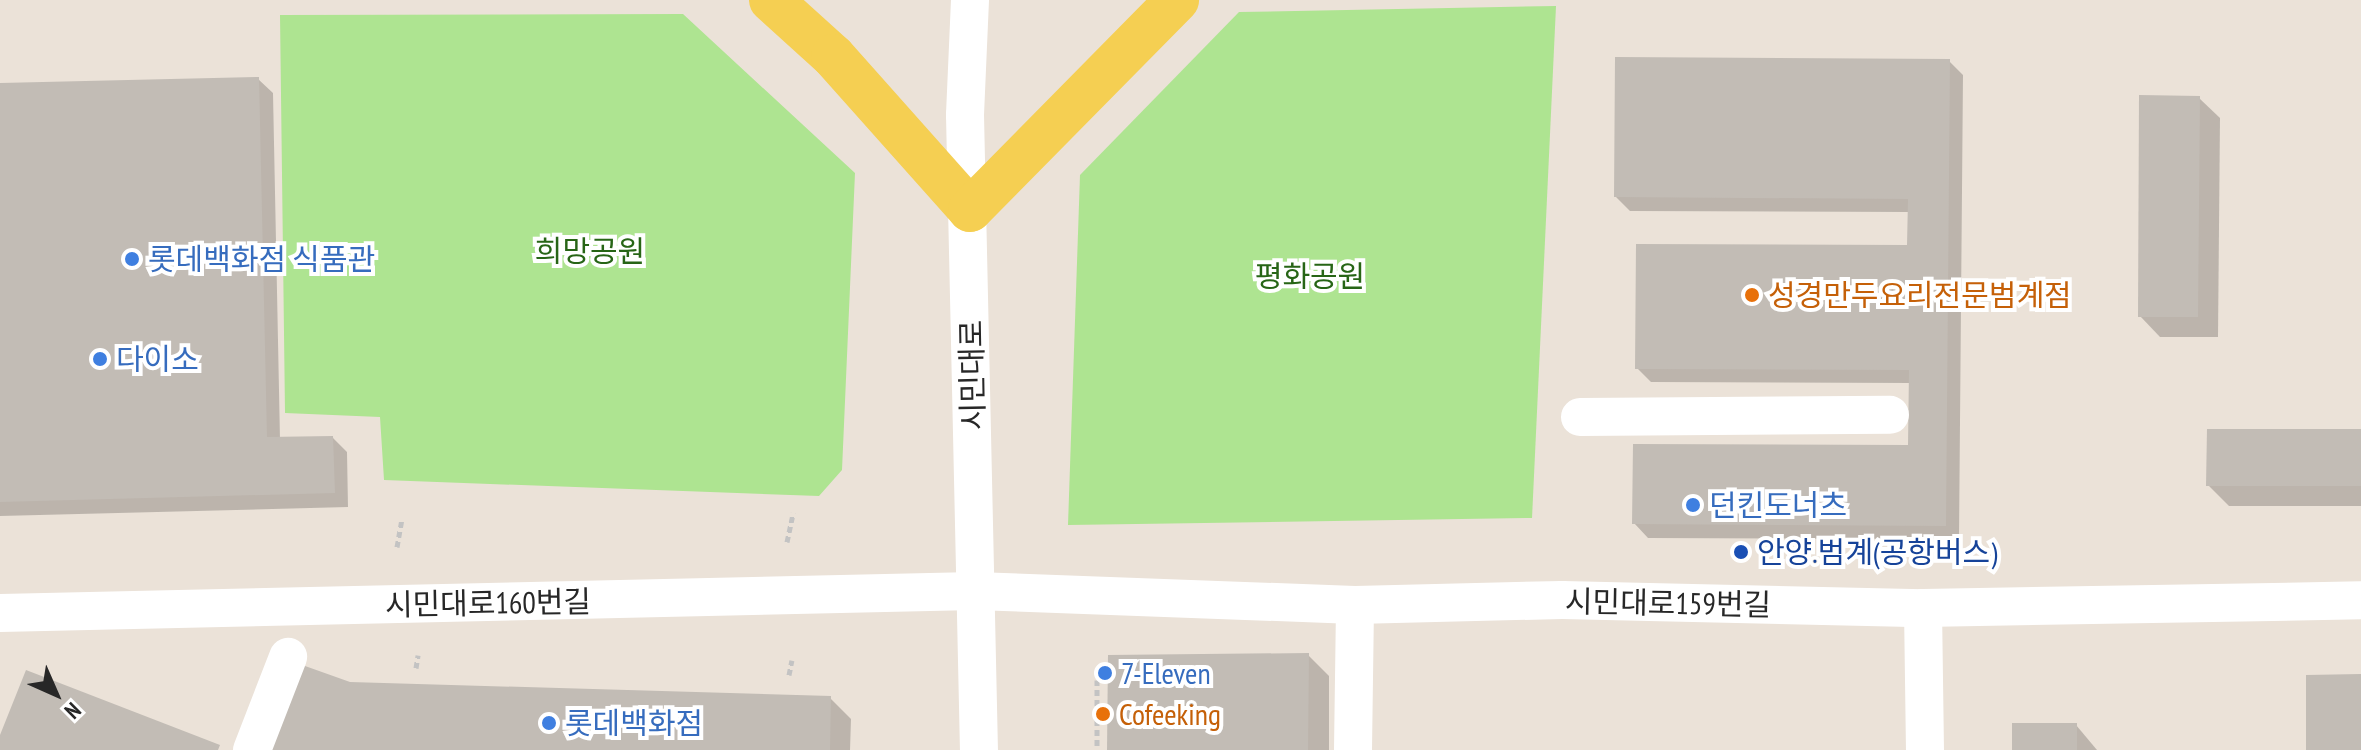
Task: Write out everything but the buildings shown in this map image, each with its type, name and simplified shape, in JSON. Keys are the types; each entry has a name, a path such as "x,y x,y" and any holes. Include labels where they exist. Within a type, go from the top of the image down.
{"main road":[{"path":"771,0 833,56 970,210 1177,0"}],"street":[{"name":"시민대로","path":"970,0 965,115 970,210 979,750"},
{"path":"1580,417 1890,415"},
{"name":"시민대로159번길","path":"975,591 1355,605 1562,600 1923,608 2361,600"},
{"name":"시민대로160번길","path":"0,613 975,591"},
{"path":"1353,750 1355,605"},
{"path":"1923,608 1925,750"},
{"path":"252,750 288,657"}],"path":[{"path":"787,542 793,513"},
{"path":"397,547 402,518"},
{"path":"416,668 418,655"},
{"path":"789,675 792,660"},
{"path":"1097,680 1097,750"}],"green space":[{"name":"평화공원","path":"1556,6 1532,518 1068,525 1080,175 1239,12"},
{"name":"희망공원","path":"683,14 855,173 842,470 819,496 384,480 380,417 285,413 280,15"}],"place":[{"name":"롯데백화점 식품관","path":"132,259"},
{"name":"성경만두요리전문범계점","path":"1752,295"},
{"name":"다이소","path":"100,359"},
{"name":"던킨도너츠","path":"1693,505"},
{"name":"안양.범계(공항버스)","path":"1741,552"},
{"name":"7-Eleven","path":"1105,673"},
{"name":"Cofeeking","path":"1103,714"},
{"name":"롯데백화점","path":"549,723"}]}
